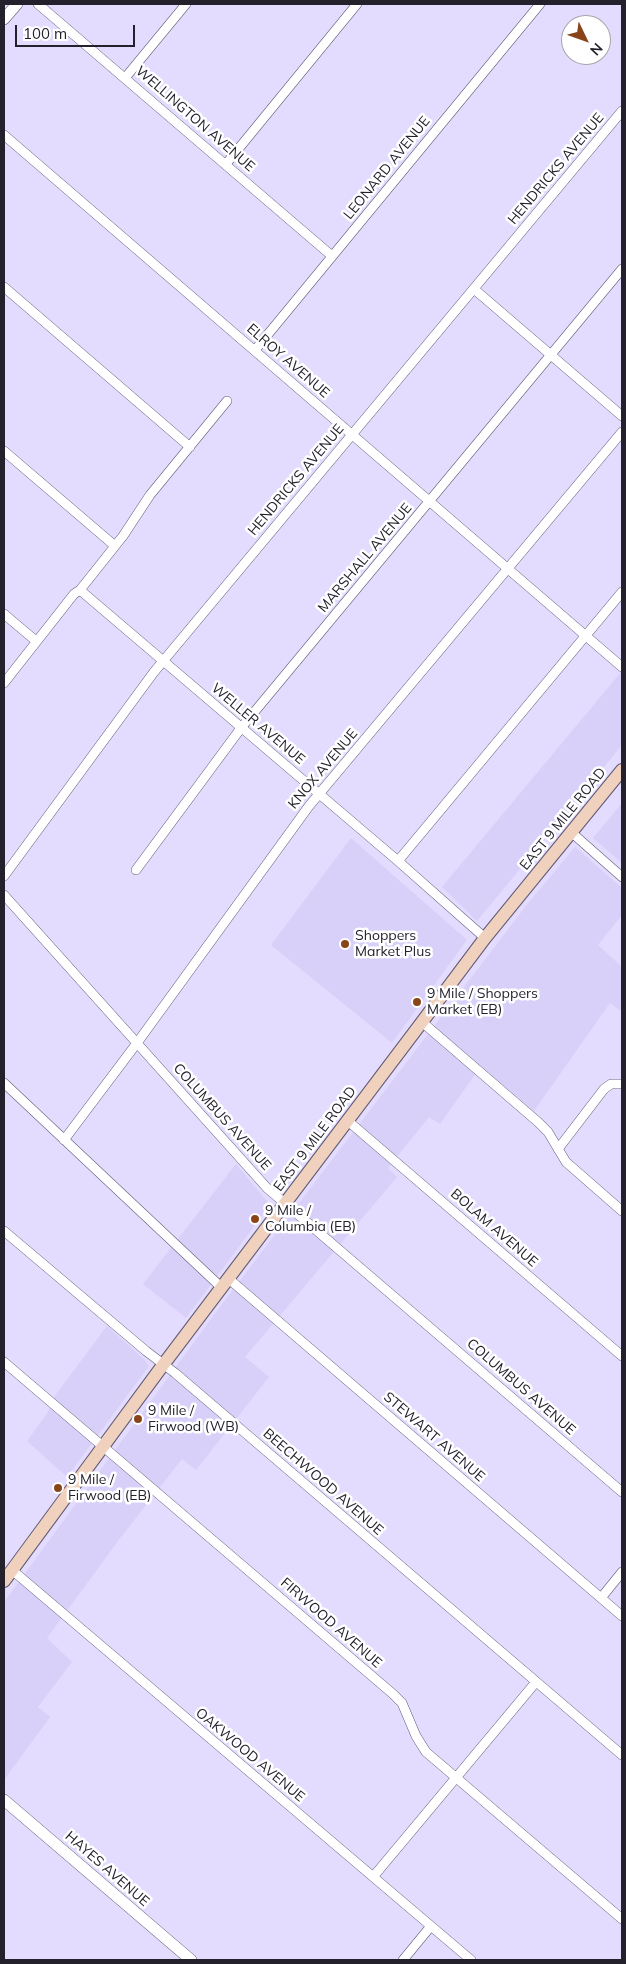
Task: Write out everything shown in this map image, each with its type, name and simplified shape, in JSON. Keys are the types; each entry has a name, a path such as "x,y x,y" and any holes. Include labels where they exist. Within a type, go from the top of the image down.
{"main road":[{"name":"EAST 9 MILE ROAD","path":"4,1581 163,1365 486,938 622,770"}],"street":[{"path":"4,19 17,4"},
{"name":"WELLINGTON AVENUE","path":"38,4 332,256"},
{"path":"125,78 186,4"},
{"path":"226,164 357,4"},
{"name":"LEONARD AVENUE","path":"255,350 540,4"},
{"name":"HENDRICKS AVENUE","path":"4,876 154,672 622,111"},
{"name":"ELROY AVENUE","path":"4,135 622,667"},
{"name":"MARSHALL AVENUE","path":"136,870 241,728 622,268"},
{"path":"4,287 190,447"},
{"path":"474,289 622,416"},
{"path":"4,683 74,594 80,590 115,546 150,495 227,401"},
{"name":"KNOX AVENUE","path":"64,1140 319,795 622,432"},
{"path":"4,450 115,546"},
{"name":"WELLER AVENUE","path":"80,590 486,938"},
{"path":"398,861 622,592"},
{"path":"4,614 36,641"},
{"path":"571,832 622,877"},
{"name":"COLUMBUS AVENUE","path":"4,896 267,1188 622,1492"},
{"path":"422,1022 538,1122 548,1132 566,1162 622,1211"},
{"name":"STEWART AVENUE","path":"4,1083 64,1140 225,1283 622,1616"},
{"path":"558,1149 604,1089 611,1084 622,1084"},
{"name":"BOLAM AVENUE","path":"348,1121 622,1356"},
{"name":"BEECHWOOD AVENUE","path":"4,1231 163,1365 175,1373 622,1755"},
{"name":"FIRWOOD AVENUE","path":"4,1362 393,1694 402,1703 422,1746 622,1919"},
{"name":"OAKWOOD AVENUE","path":"12,1570 471,1960"},
{"path":"601,1598 622,1572"},
{"path":"373,1877 536,1682"},
{"name":"HAYES AVENUE","path":"4,1800 191,1960"},
{"path":"402,1960 431,1926"}],"shaded area":[{"path":"622,671 622,745 477,921 442,887"},
{"path":"622,803 622,863 593,838"},
{"path":"351,838 467,940 392,1043 271,945"},
{"path":"575,847 622,888 622,915 598,945 622,967 622,1012 610,1003 534,1111 481,1066 440,1124 429,1117 388,1168 397,1177 245,1357 269,1377 196,1470 182,1459 121,1537 47,1638 72,1662 38,1707 50,1717 4,1780 4,1602 219,1308 525,907"},
{"path":"236,1164 270,1205 186,1318 143,1284"},
{"path":"107,1326 144,1359 149,1366 67,1477 27,1441 48,1412 54,1397"}],"place":[{"name":"Shoppers Market Plus","path":"345,944"},
{"name":"9 Mile / Shoppers Market (EB)","path":"417,1002"},
{"name":"9 Mile / Columbia (EB)","path":"255,1219"},
{"name":"9 Mile / Firwood (WB)","path":"138,1419"},
{"name":"9 Mile / Firwood (EB)","path":"58,1488"}]}
